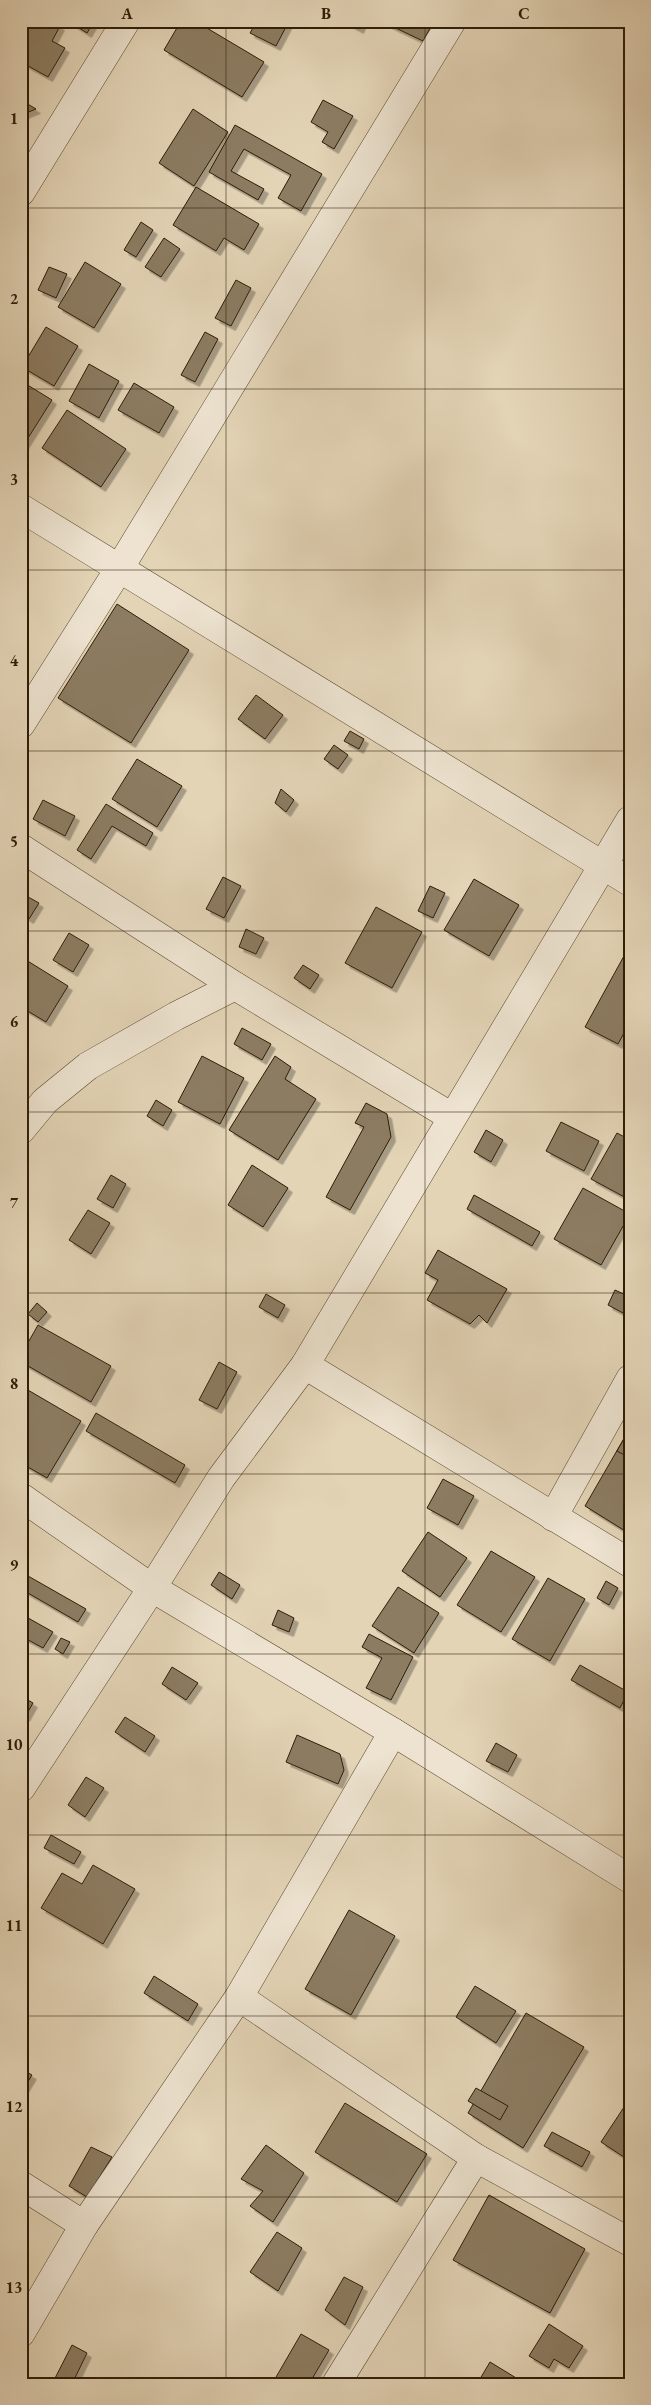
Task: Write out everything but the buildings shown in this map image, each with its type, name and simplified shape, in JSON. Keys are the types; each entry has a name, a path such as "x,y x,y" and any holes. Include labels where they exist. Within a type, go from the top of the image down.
{"street":[{"path":"24,180 126,21"},
{"path":"21,724 119,569 452,21"},
{"path":"21,508 630,882"},
{"path":"21,1788 152,1588 220,1478 305,1365 630,820"},
{"path":"21,848 235,986 452,1117"},
{"path":"21,1130 45,1100 88,1066 176,1016 235,986"},
{"path":"305,1365 630,1564"},
{"path":"553,1517 630,1379"},
{"path":"21,1497 152,1588 394,1732 630,1879"},
{"path":"21,2333 84,2225 239,1997 394,1732"},
{"path":"239,1997 476,2158 630,2242"},
{"path":"336,2384 476,2158"},
{"path":"21,2185 84,2225"}]}
